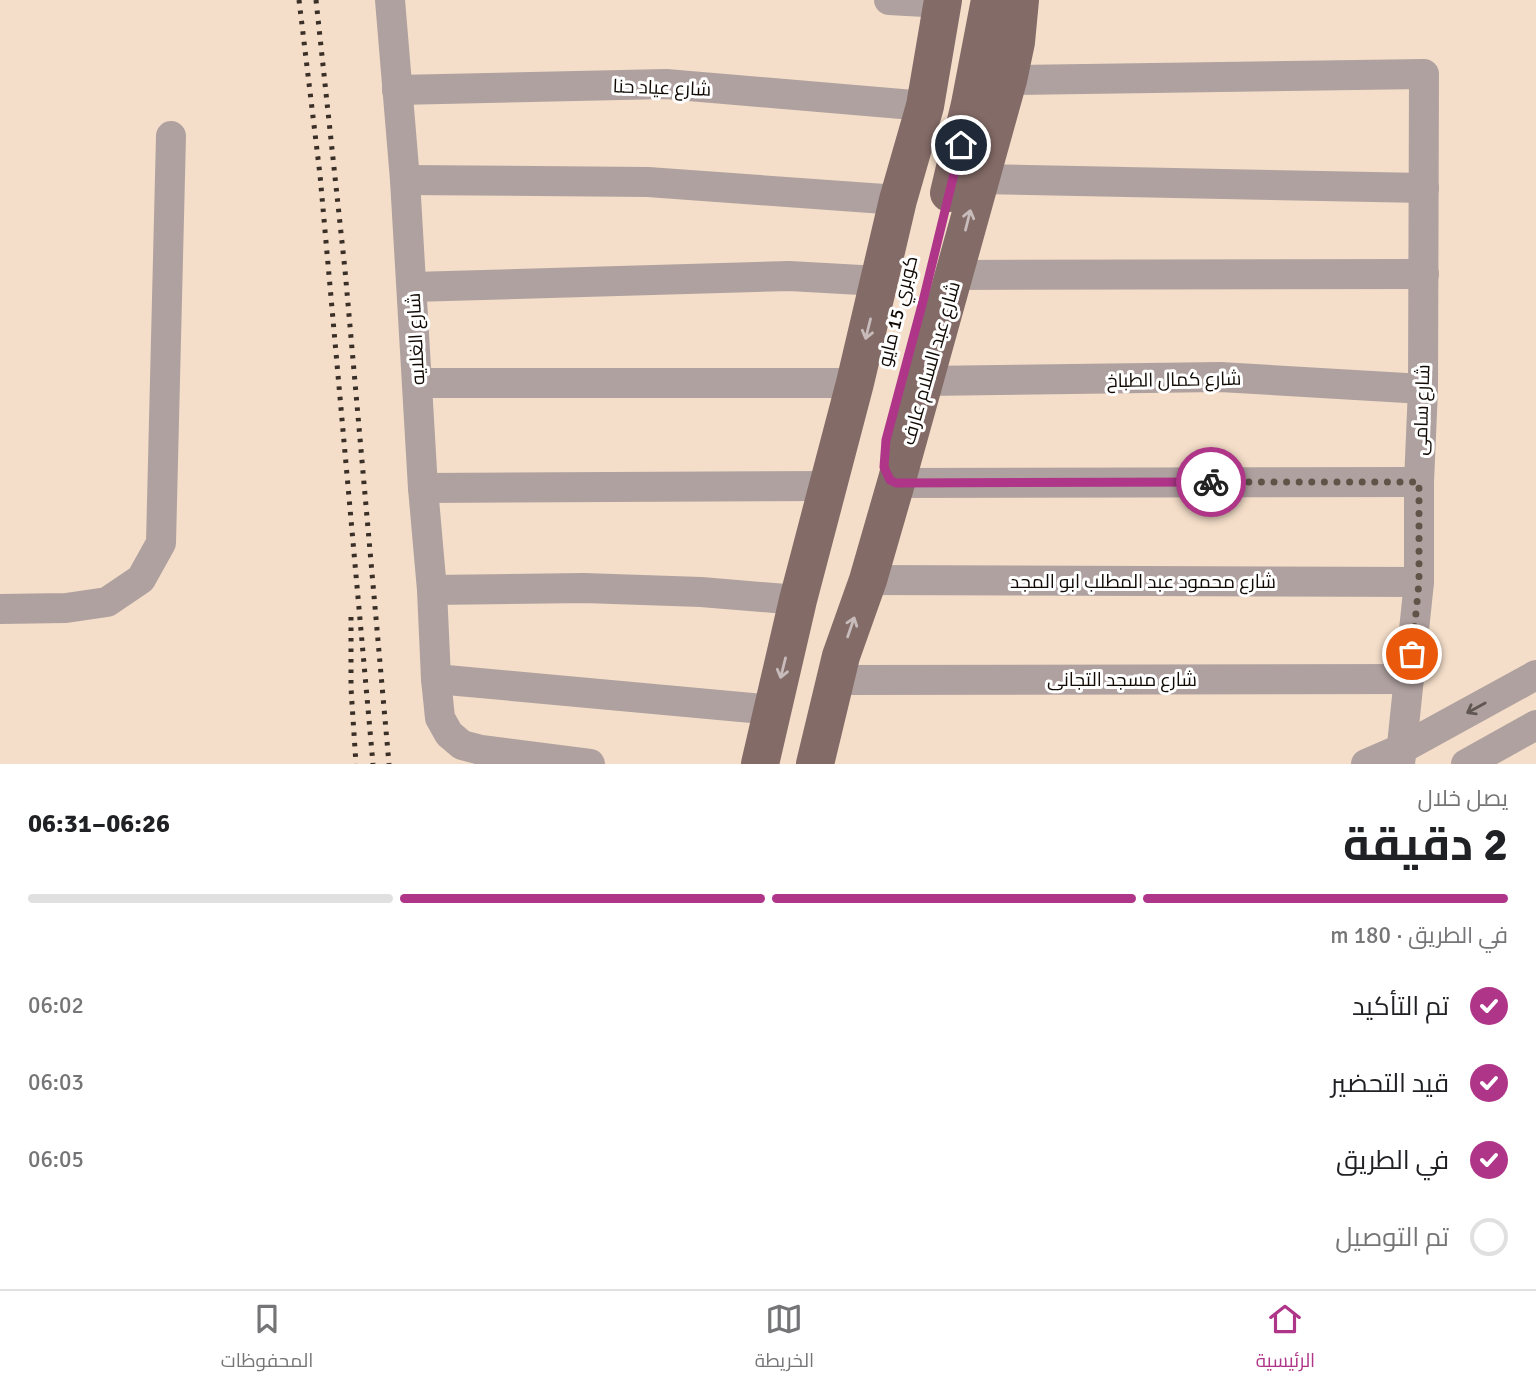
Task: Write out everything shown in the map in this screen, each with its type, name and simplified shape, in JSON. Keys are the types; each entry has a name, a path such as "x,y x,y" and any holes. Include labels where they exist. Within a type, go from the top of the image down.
{"main road":[{"name":"كوبري 15 مايو","path":"798,600 821,596 828,583 862,446 889,387 961,145 989,0"},
{"name":"شارع عبد السلام عارف","path":"760,764 827,486 954,275 1008,80 1016,42 1020,0"},
{"name":"شارع عبد السلام عارف","path":"815,764 834,680 868,580 896,483 879,281 951,1"},
{"name":"كوبري 15 مايو","path":"889,387 953,85 951,1"}],"street":[{"name":"شارع الغلايه","path":"390,0 405,180 440,718 449,734 462,746 590,764"},
{"path":"889,0 951,1"},
{"name":"شارع سامى","path":"1008,80 1422,73 1425,79 1424,274 1419,582 1401,756"},
{"name":"شارع عياد حنا","path":"397,90 666,84 925,106"},
{"path":"0,609 66,608 107,602 141,579 161,543 172,136"},
{"path":"979,179 1424,188"},
{"path":"405,180 648,182 898,200"},
{"path":"954,275 1424,274"},
{"path":"412,287 789,276 879,281"},
{"name":"شارع كمال الطباخ","path":"417,383 889,387 1220,377 1423,389"},
{"path":"896,483 1419,482"},
{"path":"423,488 827,486"},
{"name":"شارع محمود عبد المطلب ابو المجد","path":"868,580 1419,582"},
{"path":"432,590 610,589 701,592 798,600"},
{"path":"1366,764 1401,756 1536,675"},
{"path":"436,679 773,710"},
{"name":"شارع مسجد التجانى","path":"834,680 1409,679"},
{"path":"1466,764 1536,725"}],"railway":[{"path":"299,0 320,175 373,764"},
{"path":"316,0 345,270 389,764"},
{"path":"351,617 351,688 356,764"}],"way so far":[{"path":"1211,482 1419,482 1419,582 1412,654"}],"route":[{"path":"961,145 886,440 884,467 890,480 896,483 1211,482"}]}
